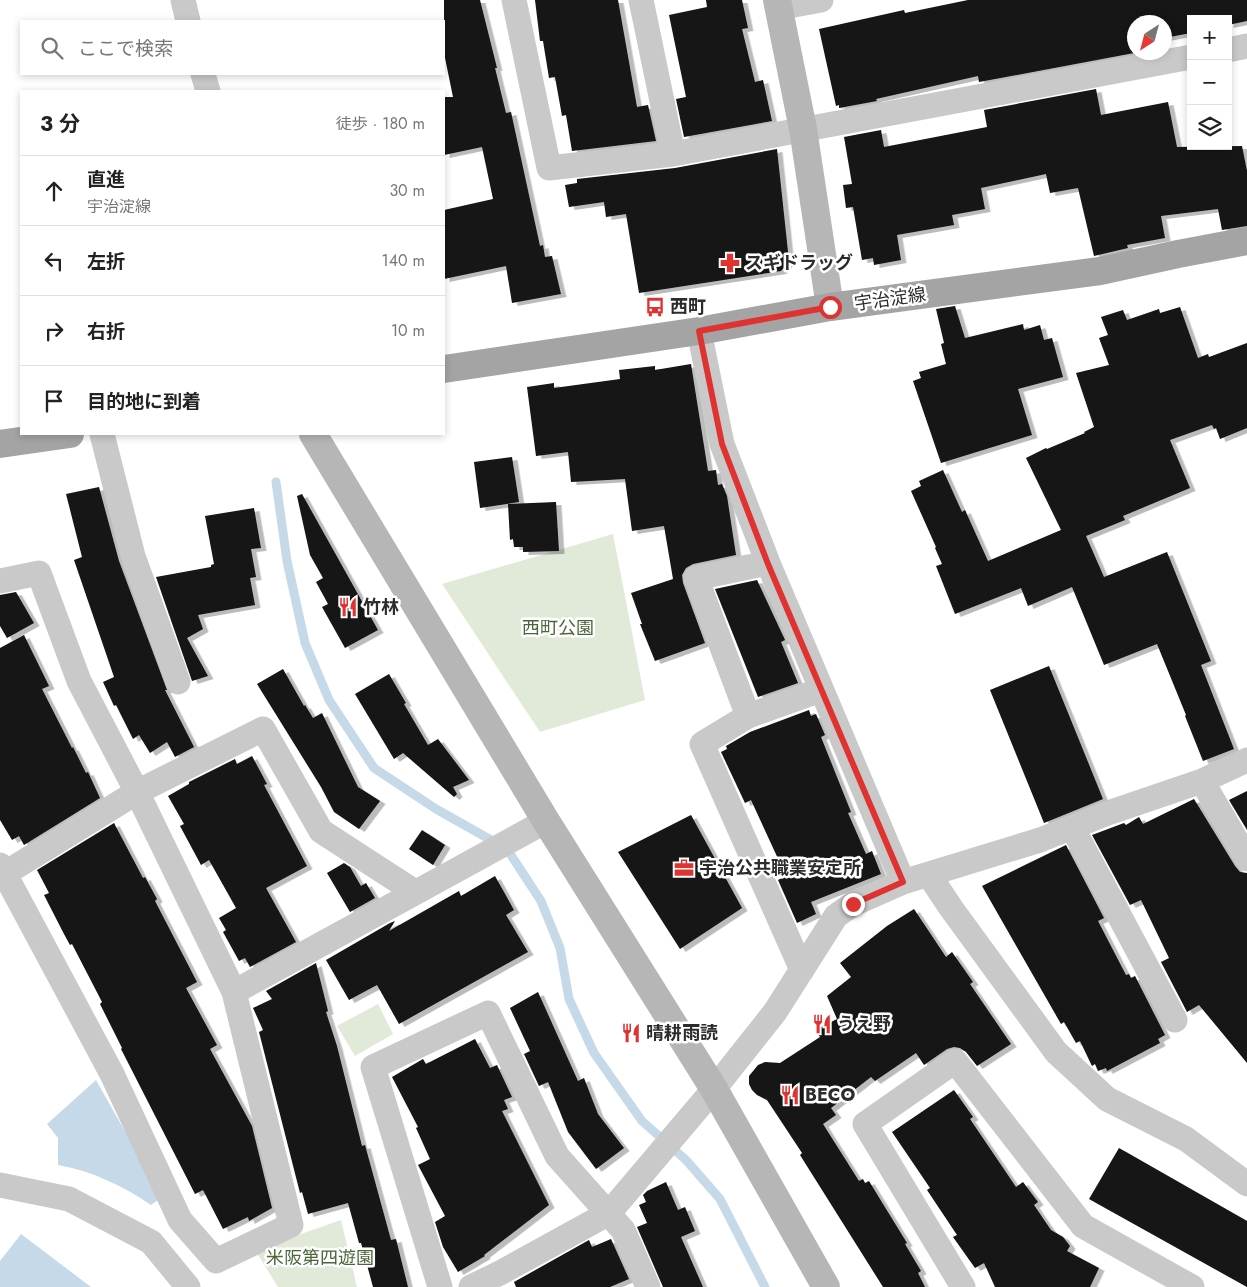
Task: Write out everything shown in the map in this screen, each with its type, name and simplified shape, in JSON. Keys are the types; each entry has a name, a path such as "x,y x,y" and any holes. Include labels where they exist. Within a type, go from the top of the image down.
{"main road":[{"name":"宇治淀線","path":"445,369 699,331 830,307 1100,271 1247,241"},
{"path":"0,444 63,435"}],"street":[{"path":"182,0 188,20"},
{"path":"514,0 549,168 673,154 1187,58"},
{"path":"641,0 673,154"},
{"path":"821,0 778,4 804,129 830,307"},
{"path":"1232,49 1247,46"},
{"path":"203,75 208,90"},
{"path":"699,331 722,444 768,564 903,882"},
{"path":"102,435 133,556 178,682"},
{"path":"314,435 546,821 714,1089 826,1287"},
{"path":"748,716 696,578 768,564"},
{"path":"0,581 39,573 79,681 137,792 234,992 291,1225 216,1262 180,1220 112,1074 2,869 137,792 263,729 321,831 415,892"},
{"path":"802,970 702,744 748,716 821,690"},
{"path":"470,1287 500,1273 609,1213 714,1089 775,1012 836,916 853,904 903,882 1040,840 1202,781 1247,760"},
{"path":"1202,781 1247,859"},
{"path":"234,992 546,821"},
{"path":"1072,827 1175,1020"},
{"path":"929,875 1056,1052 1107,1099 1186,1139 1247,1184"},
{"path":"440,1287 373,1067 488,1013 557,1156 623,1230 648,1287"},
{"path":"964,1287 865,1124 956,1061 1083,1226 1192,1287"},
{"path":"0,1185 69,1199 151,1242 188,1287"}],"green space":[{"name":"西町公園","path":"613,534 645,700 540,732 442,584"},
{"path":"378,1004 393,1034 355,1056 337,1026"},
{"name":"米阪第四遊園","path":"341,1220 357,1287 278,1287 255,1250"}],"water":[{"path":"96,1080 162,1197 151,1205 107,1180 83,1171 58,1165 58,1138 47,1124"},
{"path":"21,1234 91,1287 0,1287 0,1261"}],"building":[{"path":"444,0 480,0 506,113 511,112 540,246 543,245 545,257 552,256 561,294 512,303 506,266 445,279 445,210 493,199 482,147 445,155 445,97 453,97 445,58"},
{"path":"535,0 618,0 637,107 648,105 656,141 572,151 566,115 562,116 555,77 549,78 543,41 540,41"},
{"path":"706,0 742,0 748,28 742,29 755,82 763,80 772,121 684,137 676,99 686,97 669,15 707,7"},
{"path":"968,0 1247,0 1247,21 1232,24 1232,15 1187,15 1187,34 1172,37 1172,15 1127,15 1127,54 979,82 978,76 876,99 877,101 839,108 839,105 836,106 819,29 904,10 905,13"},
{"path":"1096,89 1101,115 1168,102 1177,147 1187,147 1187,150 1232,150 1232,146 1242,146 1247,171 1247,226 1222,230 1218,209 1161,216 1165,238 1127,245 1128,248 1094,256 1078,188 1050,193 1046,174 981,188 985,209 952,215 954,225 897,235 901,260 874,265 873,258 862,260 853,207 846,208 843,185 852,184 844,137 881,130 884,147 987,127 984,110"},
{"path":"777,149 789,261 781,271 639,293 626,214 606,217 604,202 569,207 565,185 577,183 577,179 675,168"},
{"path":"955,306 965,338 1023,324 1024,330 1040,325 1044,340 1052,338 1063,377 1018,389 1032,435 941,463 913,381 921,378 919,372 946,364 941,344 944,343 936,309"},
{"path":"1180,307 1198,358 1208,354 1209,357 1247,343 1247,428 1220,439 1216,428 1214,429 1212,425 1170,440 1190,488 1123,516 1125,520 1086,536 1104,577 1167,552 1211,661 1201,665 1234,749 1203,761 1157,644 1104,665 1072,587 1028,606 1021,588 955,614 936,566 942,564 936,547 911,491 921,486 919,481 943,470 962,512 965,510 988,561 1061,530 1026,458 1085,433 1094,427 1076,373 1109,365 1099,338 1108,335 1101,317 1123,310 1127,320 1159,309 1160,313"},
{"path":"691,364 708,471 716,470 718,485 722,484 727,496 736,555 693,564 686,568 682,575 683,583 705,643 655,661 640,624 642,624 631,593 673,579 664,526 632,531 625,479 571,482 568,452 536,456 527,387 554,383 554,388 620,379 619,370 655,366 655,370"},
{"path":"512,457 519,502 480,508 474,462"},
{"path":"99,487 119,561 167,690 165,690 194,747 175,757 167,742 150,753 139,735 133,739 103,682 114,677 74,560 82,557 66,494"},
{"path":"302,494 378,630 345,648 322,607 328,604 316,582 323,578 310,555 297,496"},
{"path":"556,502 559,551 523,552 523,547 514,547 513,539 510,540 508,504"},
{"path":"254,508 261,548 251,549 256,577 250,578 255,605 198,615 203,629 187,638 208,676 192,681 156,577 211,567 214,564 205,516"},
{"path":"757,580 785,640 781,642 798,683 758,697 715,589"},
{"path":"16,592 34,623 7,638 0,626 0,595"},
{"path":"24,635 49,686 42,689 72,748 86,773 88,772 100,798 24,845 19,836 12,840 0,820 0,648"},
{"path":"1049,666 1103,799 1044,823 990,690"},
{"path":"283,669 313,718 322,713 358,787 380,801 359,829 334,812 321,787 257,684"},
{"path":"389,674 428,745 438,739 469,780 453,787 457,794 454,797 403,753 394,759 355,694"},
{"path":"809,710 811,716 816,714 825,735 821,737 851,812 848,813 866,854 872,851 881,874 811,902 816,914 797,923 778,880 786,876 751,800 745,803 721,752 727,749 726,746 750,732"},
{"path":"252,756 267,784 264,785 307,866 266,888 296,942 250,967 245,958 239,961 223,932 226,930 219,918 236,908 209,860 201,865 180,826 184,824 168,796 189,784 189,782 235,759 237,764"},
{"path":"1247,791 1247,830 1229,800"},
{"path":"1194,799 1235,866 1240,872 1247,873 1247,1063 1199,1005 1187,1012 1161,962 1169,958 1141,900 1130,905 1092,835 1124,823 1126,825 1139,817 1143,824"},
{"path":"691,815 742,908 680,949 618,852"},
{"path":"114,823 143,878 145,877 157,899 155,901 197,982 186,988 217,1045 210,1049 252,1126 272,1208 249,1221 248,1217 223,1229 203,1190 195,1194 121,1049 100,1004 102,1002 44,895 49,893 37,870"},
{"path":"422,830 445,845 433,865 409,849"},
{"path":"1066,845 1104,918 1098,921 1126,975 1129,974 1131,978 1135,976 1165,1035 1158,1039 1160,1043 1107,1071 1106,1068 1098,1071 1095,1064 1092,1066 1080,1041 1076,1043 1064,1022 1061,1024 982,886"},
{"path":"344,863 350,867 361,886 366,883 375,898 350,912 327,873"},
{"path":"495,876 514,910 506,915 528,952 399,1024 377,985 349,1000 326,960 390,923 395,921 389,931 459,891 461,896"},
{"path":"914,909 946,957 952,952 973,982 970,984 1011,1044 977,1066 966,1052 960,1048 947,1049 924,1065 916,1053 875,1081 871,1077 831,1108 836,1115 823,1124 859,1181 863,1179 865,1183 869,1181 907,1243 905,1244 921,1271 918,1273 925,1287 883,1287 800,1155 802,1153 767,1100 752,1090 749,1084 749,1076 758,1065 765,1062 780,1063 820,1037 815,1030 837,1019 827,996 851,977 840,963 887,926"},
{"path":"316,963 328,1011 326,1012 337,1046 362,1146 365,1145 391,1240 396,1239 408,1287 373,1287 348,1203 308,1214 302,1192 300,1193 259,1032 263,1030 253,1008 272,999 266,991"},
{"path":"538,992 578,1081 584,1078 598,1114 624,1148 596,1169 568,1132 548,1082 539,1086 524,1054 530,1051 510,1008"},
{"path":"475,1039 490,1068 497,1065 512,1097 504,1100 508,1109 502,1111 549,1205 485,1256 458,1272 443,1247 435,1222 445,1216 418,1165 430,1159 416,1128 418,1127 392,1077 423,1059 426,1064"},
{"path":"954,1090 973,1117 970,1119 1016,1187 1023,1182 1038,1202 1034,1205 1051,1230 1063,1237 1070,1246 1067,1251 1099,1268 1090,1287 995,1287 984,1263 975,1268 953,1237 957,1235 927,1190 930,1188 892,1132"},
{"path":"1119,1148 1247,1221 1247,1287 1089,1199"},
{"path":"666,1182 678,1210 685,1207 695,1231 681,1237 703,1287 663,1287 637,1227 647,1223 639,1205 646,1202 643,1195 647,1191"},
{"path":"611,1239 629,1279 610,1287 516,1287 514,1282 589,1240 592,1247"}],"waterway":[{"path":"276,482 287,561 305,643 329,700 374,768 436,809 507,849 541,901 560,948 569,999 594,1053 642,1121 686,1160 720,1199 765,1287"}],"place":[{"name":"スギドラッグ","path":"730,263"},
{"name":"西町","path":"655,307"},
{"name":"竹林","path":"348,607"},
{"name":"宇治公共職業安定所","path":"684,868"},
{"name":"うえ野","path":"822,1024"},
{"name":"晴耕雨読","path":"631,1033"},
{"name":"BECO","path":"790,1095"}],"route":[{"path":"830,307 699,331 722,444 768,564 903,882 853,904"}]}
